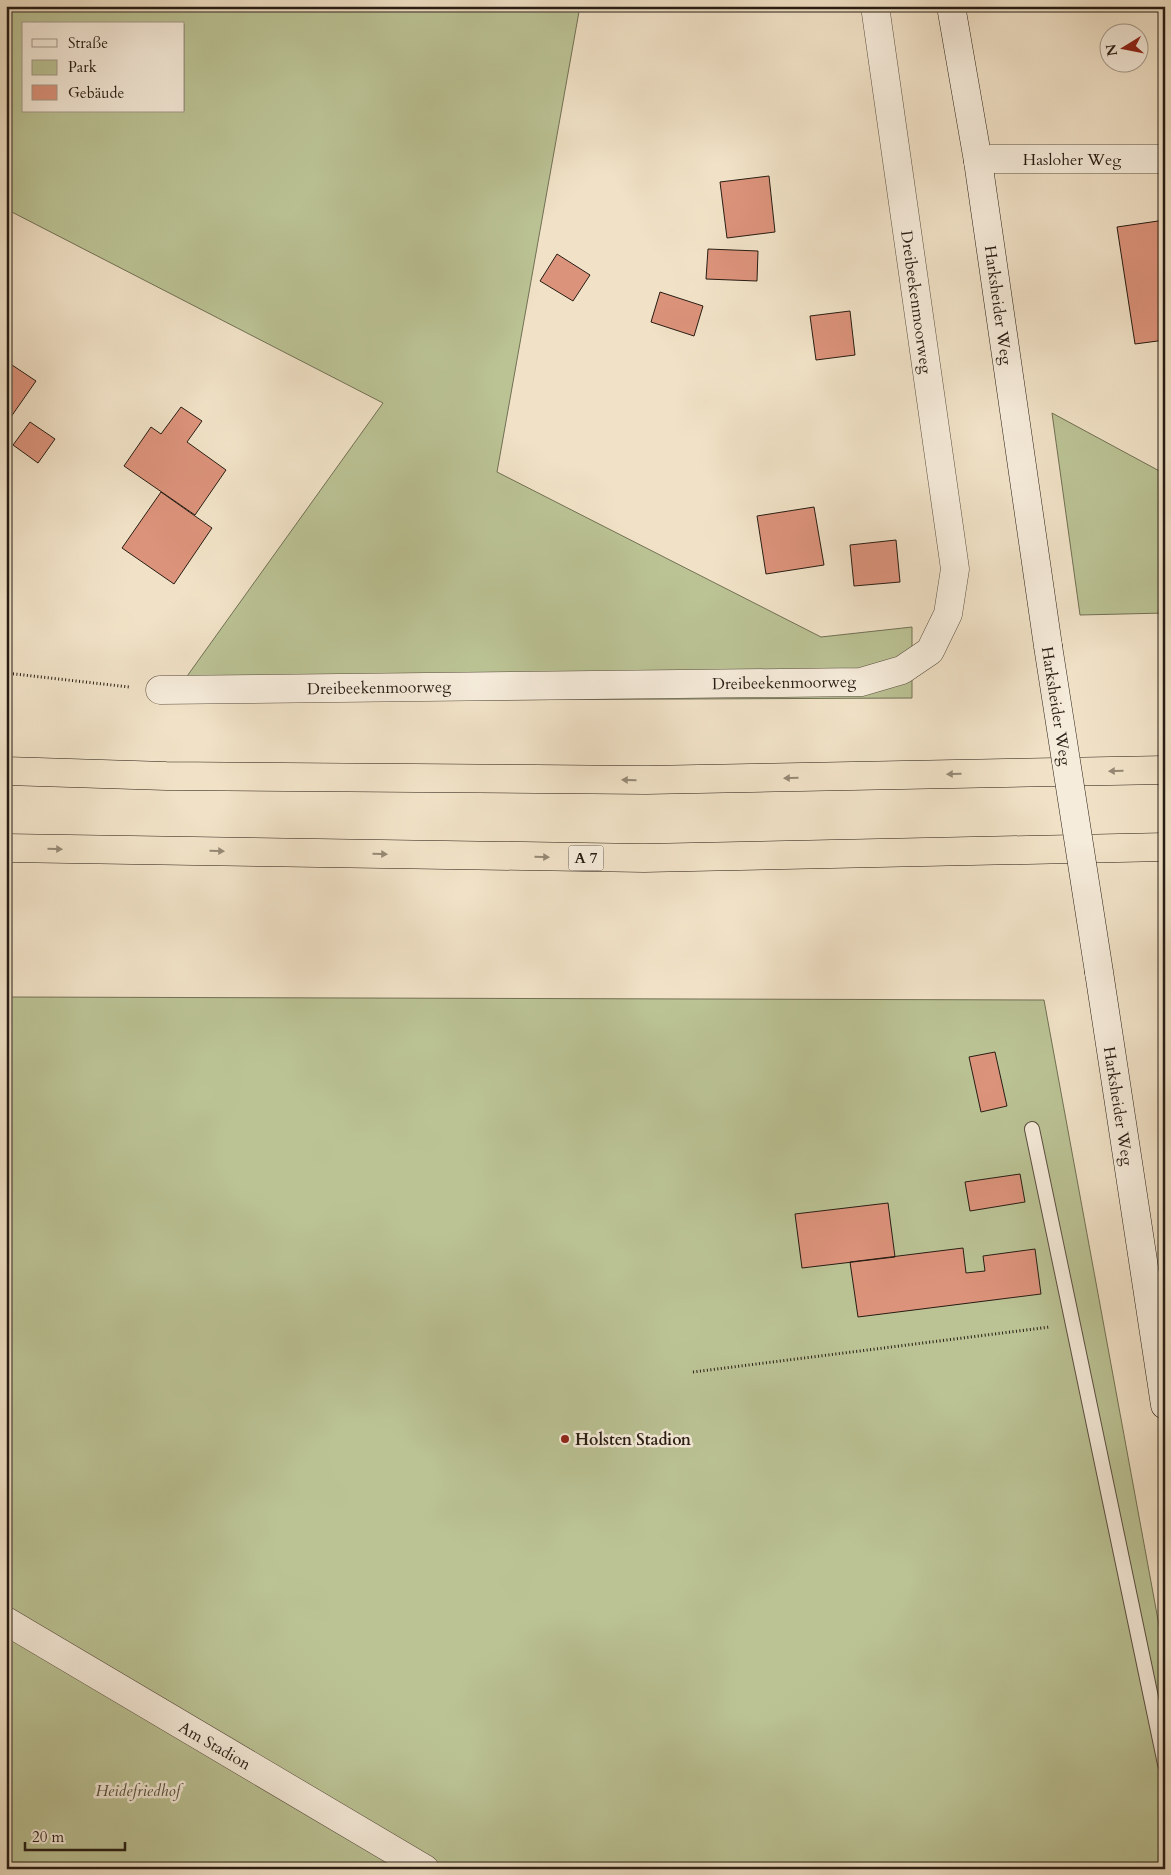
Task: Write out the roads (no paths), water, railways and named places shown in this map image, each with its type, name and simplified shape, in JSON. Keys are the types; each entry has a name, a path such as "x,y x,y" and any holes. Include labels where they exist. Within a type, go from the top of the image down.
{"highway":[{"path":"6,771 166,776 646,780 1165,770"},
{"name":"A 7","path":"6,848 644,858 1165,847"}],"street":[{"name":"Dreibeekenmoorweg","path":"160,690 860,682 902,670 930,651 948,614 955,570 876,6"},
{"name":"Harksheider Weg","path":"951,6 978,162 1048,646 1165,1405"},
{"name":"Hasloher Weg","path":"978,162 991,159 1165,159"},
{"name":"Am Stadion","path":"6,1621 425,1869"}],"lane":[{"path":"1032,1129 1165,1764"}],"place":[{"name":"Holsten Stadion","path":"565,1439"}],"park label":[{"name":"Heidefriedhof","path":"138,1790"}]}
